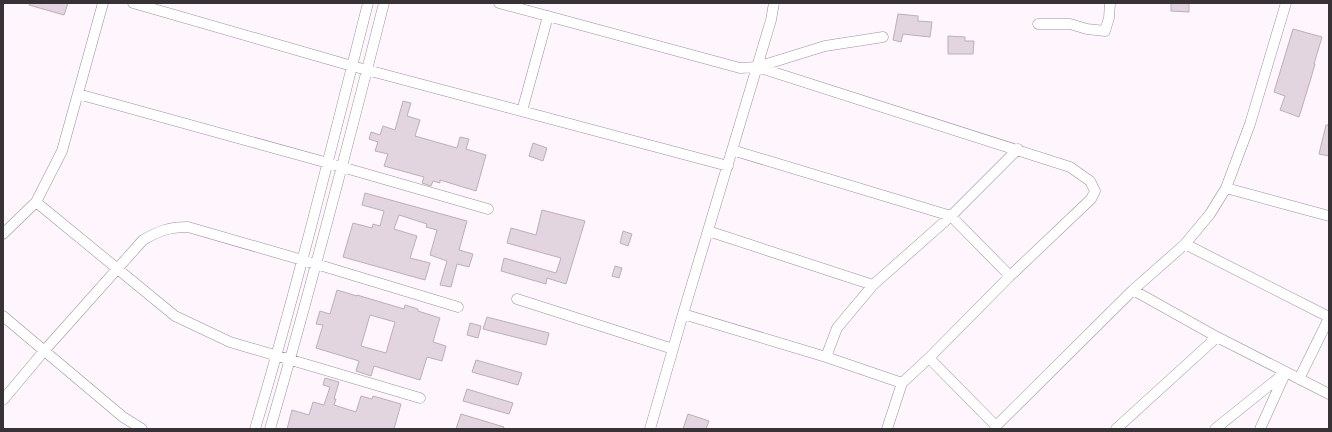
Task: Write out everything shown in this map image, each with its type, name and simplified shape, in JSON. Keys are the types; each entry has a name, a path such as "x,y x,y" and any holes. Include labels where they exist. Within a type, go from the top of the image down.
{"street":[{"path":"3,234 36,202 62,151 103,3"},
{"path":"133,3 352,66 728,166"},
{"path":"255,429 328,163 368,3"},
{"path":"270,429 342,167 384,3"},
{"path":"498,3 740,68 757,67 825,46 883,36"},
{"path":"650,429 771,20 774,3"},
{"path":"1038,24 1070,24 1087,29 1105,31 1109,18 1110,3"},
{"path":"929,358 996,428 1133,290 1185,244 1210,214 1226,188 1250,124 1286,3"},
{"path":"522,111 548,16"},
{"path":"757,67 1070,167 1090,181 1094,191 1091,199 1010,276 929,358 902,383 887,429"},
{"path":"78,94 488,209"},
{"path":"732,150 951,216 1010,276"},
{"path":"826,357 837,328 872,285 951,216 1018,150"},
{"path":"1226,188 1329,216"},
{"path":"36,202 175,316 230,342 420,398"},
{"path":"3,400 117,267 143,240 160,231 174,227 188,227 458,307"},
{"path":"708,231 872,285"},
{"path":"1185,244 1329,317 1299,379"},
{"path":"1133,290 1218,337 1329,394"},
{"path":"517,299 673,349"},
{"path":"683,314 826,357 902,383"},
{"path":"3,316 123,417 142,429"},
{"path":"1116,429 1218,337"},
{"path":"1215,429 1286,372"},
{"path":"1260,429 1286,372"}],"building":[{"path":"30,3 68,3 64,15 29,5"},
{"path":"1171,3 1189,3 1189,12 1171,11"},
{"path":"898,14 918,16 918,21 932,22 930,37 903,34 901,42 893,40"},
{"path":"1293,29 1322,37 1299,117 1280,110 1285,96 1274,92"},
{"path":"948,36 965,37 965,41 974,41 973,54 948,54"},
{"path":"403,101 411,103 407,116 420,120 415,136 457,148 460,137 469,139 466,149 486,155 476,191 440,180 440,183 433,181 431,186 422,183 424,177 384,166 388,154 375,151 378,142 369,139 371,132 380,135 383,126 395,130"},
{"path":"1326,125 1329,125 1329,156 1319,154"},
{"path":"533,143 547,148 543,161 529,156"},
{"path":"365,193 467,221 459,250 473,254 469,267 457,264 451,287 440,285 447,261 430,255 437,230 426,227 427,224 399,215 394,229 417,236 410,258 430,263 425,280 343,257 353,223 372,228 373,224 380,226 384,211 362,205"},
{"path":"542,210 585,221 566,284 547,278 546,284 501,271 504,258 556,273 561,258 507,243 511,228 536,235"},
{"path":"623,231 632,234 628,246 620,243"},
{"path":"615,266 622,268 619,278 612,276"},
{"path":"337,290 404,309 405,305 440,318 433,342 446,346 442,361 427,357 420,380 374,366 371,376 356,371 359,361 316,348 323,325 316,324 320,311 330,314","holes":["370,315 395,322 386,353 361,346"]},
{"path":"487,317 549,333 546,345 483,329"},
{"path":"470,323 481,326 478,338 467,335"},
{"path":"476,360 522,373 518,385 472,372"},
{"path":"325,378 339,382 334,399 336,399 334,405 356,412 361,396 372,399 373,396 401,404 394,429 287,429 292,410 309,415 313,402 324,405 330,387 323,385"},
{"path":"467,389 513,403 509,414 463,401"},
{"path":"461,414 504,427 503,429 456,429"},
{"path":"688,414 709,421 706,429 683,429"}]}
